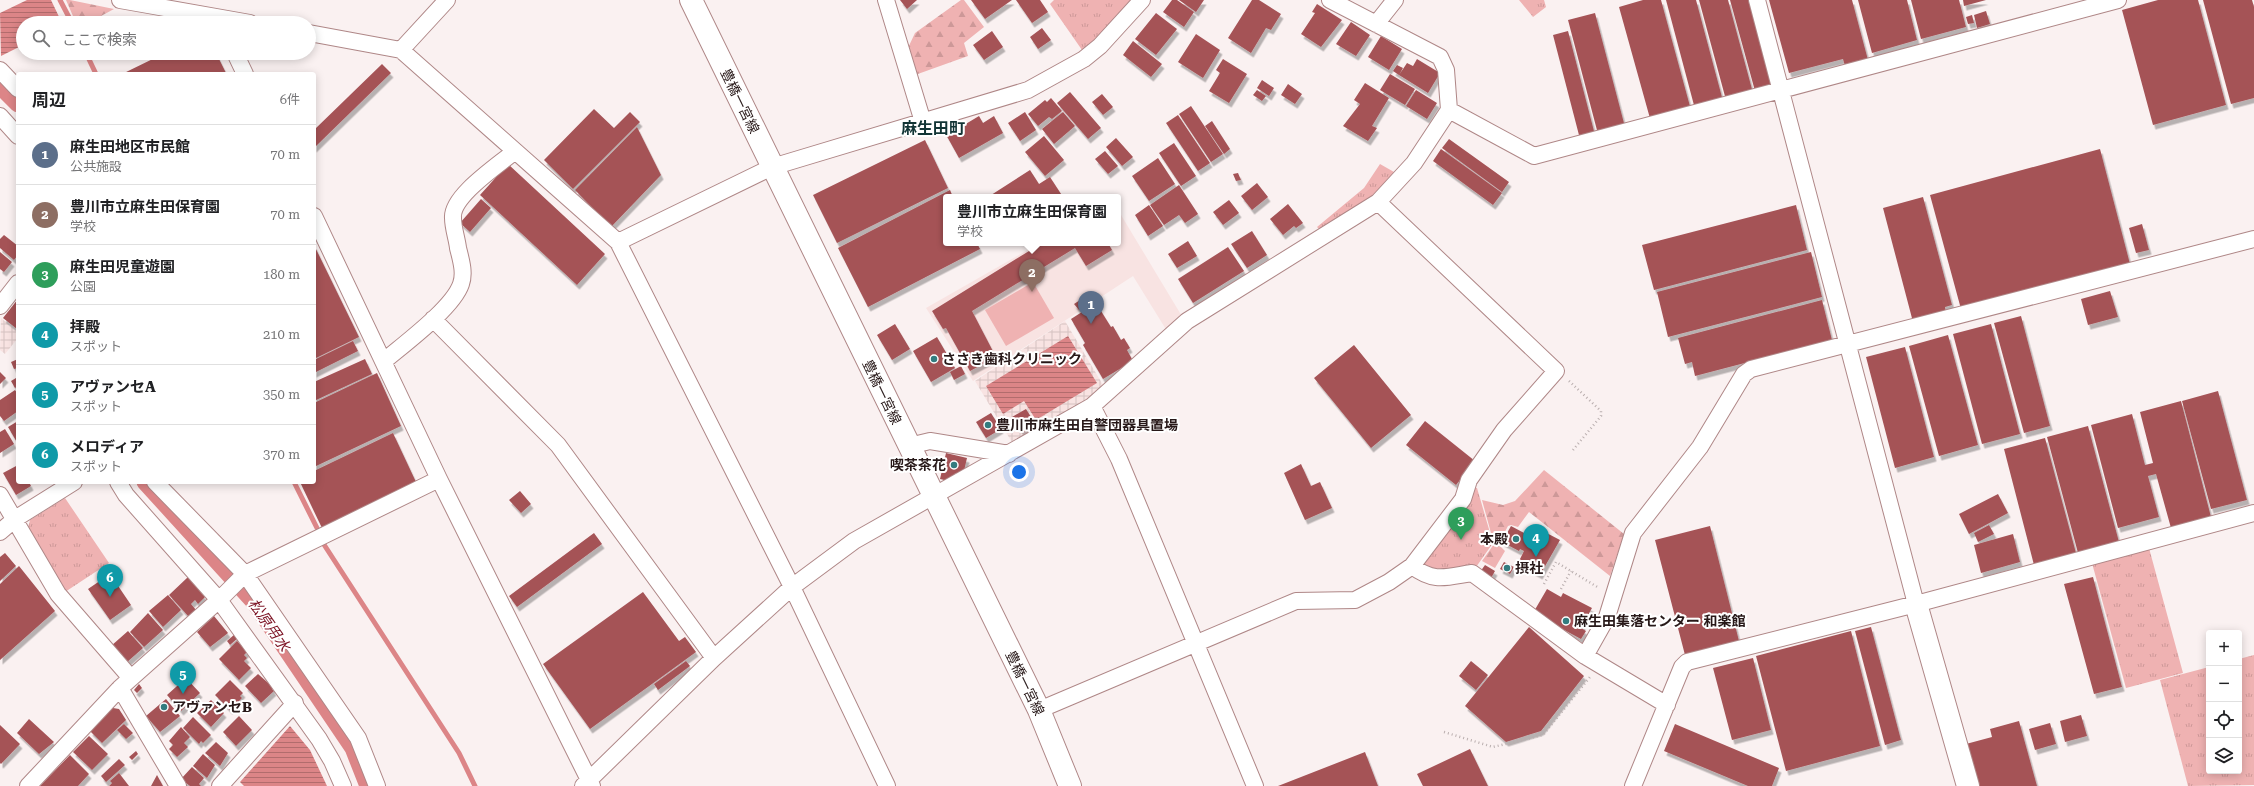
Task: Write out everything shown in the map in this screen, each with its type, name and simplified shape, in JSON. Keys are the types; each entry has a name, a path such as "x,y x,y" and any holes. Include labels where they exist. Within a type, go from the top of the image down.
{"main road":[{"name":"豊橋一宮線","path":"691,0 933,497 1039,710 1070,786"},
{"path":"1916,604 1968,786"}],"street":[{"path":"120,0 199,16"},
{"path":"401,50 447,0"},
{"path":"886,0 924,122"},
{"path":"618,242 772,167 924,122 1034,87 1084,59 1100,46 1142,0"},
{"path":"316,220 439,479 588,784 714,658 792,587 854,541 1092,406 1187,321 1378,202 1414,163 1449,110 1446,70 1440,58 1330,0"},
{"path":"1376,24 1395,0"},
{"path":"1758,0 1780,90 1916,604"},
{"path":"1449,110 1534,156 2118,0"},
{"path":"316,35 401,50 618,242 792,587 887,786"},
{"path":"238,60 244,72"},
{"path":"0,70 16,87"},
{"path":"0,116 16,134"},
{"path":"384,361 433,319 457,294 462,283 463,272 452,218 455,206 462,195 515,151"},
{"path":"1039,710 1296,601 1355,600 1389,582 1412,566 1463,499 1469,480 1504,430 1556,371 1378,202"},
{"path":"1585,656 1607,617 1633,533 1700,447 1744,374 1752,369 2254,239"},
{"path":"0,306 16,286"},
{"path":"433,319 558,445 714,658"},
{"path":"1092,406 1119,459 1255,786"},
{"path":"909,446 930,441 1009,454"},
{"path":"28,786 125,682 234,585 439,479"},
{"path":"0,532 15,519 71,484"},
{"path":"119,484 126,495 234,585 295,703 319,738 332,761 343,786"},
{"path":"157,484 234,585 358,738 377,786"},
{"path":"0,496 58,594 125,682 178,786"},
{"path":"1633,786 1682,667 1687,662 1916,604 2254,513"},
{"path":"1412,566 1423,574 1436,579 1472,573 1585,656 1667,705"},
{"path":"220,786 295,703"}],"path":[{"path":"1556,371 1601,411 1601,416 1573,450"},
{"path":"1544,584 1556,562 1602,590"},
{"path":"1561,589 1571,571"},
{"path":"1444,732 1493,747 1543,734 1600,665"}],"shaded area":[{"path":"27,0 51,0 59,16 16,16 16,48 1,56 0,13"},
{"path":"1121,215 1183,318 1167,331 1133,276 973,381 926,308 1035,246 1121,246"},
{"path":"1,318 16,330 16,340 5,354 0,350"},
{"path":"1065,321 1103,385 1085,403 1013,444 975,381"},
{"path":"1068,336 1097,383 1036,420 1024,401 1003,414 986,386"},
{"path":"290,726 310,750 327,786 244,786 240,782"}],"green space":[{"path":"66,0 114,9 101,16 73,16"},
{"path":"961,0 964,0 984,27 964,43 968,56 915,75 907,50 915,33"},
{"path":"1054,0 1132,0 1095,40 1082,50 1050,4"},
{"path":"1519,0 1544,0 1546,7 1533,17"},
{"path":"1380,164 1394,172 1373,197 1319,229 1317,227 1364,188"},
{"path":"1033,282 1054,318 1006,346 985,310"},
{"path":"1544,470 1624,534 1610,576 1529,512 1518,527 1511,525 1508,526 1500,541 1500,546 1505,551 1495,568 1482,561 1494,544 1482,500 1503,505 1515,501"},
{"path":"1472,487 1477,488 1493,543 1474,570 1423,568 1420,565"},
{"path":"65,498 109,563 65,592 28,528 30,520"},
{"path":"2149,548 2183,673 2126,688 2092,563"},
{"path":"2254,655 2254,785 2188,786 2160,680 2206,668 2206,774 2242,774 2242,658"}],"building":[{"path":"900,0 917,0 907,9"},
{"path":"971,0 1012,0 985,19"},
{"path":"1016,0 1040,0 1048,12 1032,23"},
{"path":"1172,0 1177,0 1194,12 1184,27 1163,12"},
{"path":"1179,0 1204,0 1196,12"},
{"path":"1252,0 1259,0 1281,14 1271,30 1266,28 1251,53 1228,38"},
{"path":"1643,0 1661,0 1691,110 1651,122 1619,7"},
{"path":"1666,0 1696,0 1723,101 1695,109"},
{"path":"1699,0 1728,0 1753,93 1726,100"},
{"path":"1730,0 1752,0 1775,86 1755,91"},
{"path":"1769,0 1852,0 1868,60 1845,66 1843,59 1789,73"},
{"path":"1858,0 1907,0 1917,40 1872,53"},
{"path":"1911,0 1959,0 1966,27 1921,39"},
{"path":"1963,0 1986,0 1964,6"},
{"path":"2158,0 2198,0 2226,105 2153,125 2122,10"},
{"path":"2203,0 2252,0 2254,7 2254,98 2231,104"},
{"path":"1317,4 1342,20 1321,47 1301,34 1315,13 1312,12"},
{"path":"1986,11 1990,24 1977,28 1974,15"},
{"path":"1156,13 1177,29 1156,55 1135,39"},
{"path":"1595,13 1625,127 1598,134 1568,20"},
{"path":"1972,15 1974,23 1968,24 1966,17"},
{"path":"1351,22 1370,35 1356,56 1336,44"},
{"path":"1042,28 1051,40 1038,49 1030,37"},
{"path":"992,31 1003,47 984,60 973,45"},
{"path":"1568,31 1595,135 1580,139 1553,35"},
{"path":"1196,34 1220,50 1203,78 1178,62"},
{"path":"1381,36 1402,49 1389,70 1368,57"},
{"path":"1133,41 1162,64 1151,77 1123,55"},
{"path":"1223,59 1247,74 1229,103 1209,91 1220,73 1216,70"},
{"path":"1417,59 1440,73 1428,93 1399,75 1407,63 1413,66"},
{"path":"151,60 220,60 226,72 126,72"},
{"path":"382,64 391,73 316,146 316,128"},
{"path":"1397,65 1403,68 1399,75 1393,71"},
{"path":"1390,74 1415,89 1405,105 1380,90"},
{"path":"1262,80 1274,88 1269,96 1257,88"},
{"path":"1365,83 1389,98 1372,126 1377,128 1368,141 1343,126 1360,104 1354,100"},
{"path":"1288,84 1302,94 1295,104 1281,95"},
{"path":"1257,90 1266,96 1262,101 1253,95"},
{"path":"1416,90 1437,103 1427,119 1406,106"},
{"path":"1070,92 1101,128 1088,139 1057,103"},
{"path":"1102,94 1113,107 1103,115 1092,102"},
{"path":"1051,98 1062,111 1052,119 1049,117 1038,126 1028,114 1045,100 1047,102"},
{"path":"1191,106 1223,154 1211,162 1179,114"},
{"path":"594,109 614,128 630,112 640,122 573,189 544,160"},
{"path":"1025,112 1036,130 1020,141 1008,123"},
{"path":"1063,112 1075,126 1054,144 1042,129"},
{"path":"1178,115 1210,163 1198,171 1166,123"},
{"path":"979,116 983,123 994,116 1003,133 959,158 944,131 957,124 959,128"},
{"path":"1212,121 1230,149 1224,154 1205,126"},
{"path":"637,127 661,175 611,227 575,190"},
{"path":"1044,136 1064,160 1045,176 1025,152"},
{"path":"1116,138 1133,157 1122,166 1106,147"},
{"path":"1449,139 1509,182 1502,192 1442,148"},
{"path":"925,140 948,188 837,243 813,195"},
{"path":"1174,143 1196,176 1181,186 1159,153"},
{"path":"1441,149 1502,193 1493,205 1433,161"},
{"path":"2100,149 2130,264 1961,309 1930,195"},
{"path":"1105,151 1118,166 1108,174 1095,159"},
{"path":"1158,158 1175,184 1149,201 1132,176"},
{"path":"508,164 605,254 577,285 480,195"},
{"path":"1030,170 1039,184 1050,177 1061,194 993,194"},
{"path":"1238,173 1241,180 1236,181 1233,174"},
{"path":"1257,183 1268,197 1252,210 1241,196"},
{"path":"1179,185 1198,214 1185,223 1179,215 1164,225 1150,205"},
{"path":"950,190 952,194 943,194 943,246 978,246 980,249 868,307 838,248"},
{"path":"1923,197 1952,305 1945,307 1946,313 1913,322 1883,208"},
{"path":"481,199 491,208 470,232 460,223"},
{"path":"1229,200 1239,213 1223,225 1213,212"},
{"path":"1288,204 1303,223 1296,228 1294,226 1283,235 1270,219"},
{"path":"1149,205 1163,226 1148,236 1135,215"},
{"path":"1796,205 1807,250 1654,290 1642,245"},
{"path":"2142,224 2149,250 2136,253 2129,228"},
{"path":"1252,231 1267,255 1247,268 1231,244"},
{"path":"4,235 16,244 16,258 14,260 0,248 0,239"},
{"path":"1188,241 1197,256 1177,268 1168,254"},
{"path":"1037,246 1110,246 1112,250 1086,266 1075,248 972,311 996,357 970,371 946,328 943,329 932,311"},
{"path":"1228,247 1244,271 1193,303 1178,279"},
{"path":"316,249 359,337 316,358"},
{"path":"0,252 12,262 4,272 0,269"},
{"path":"1811,252 1822,297 1668,337 1657,292"},
{"path":"2110,291 2118,317 2088,325 2081,299"},
{"path":"1092,292 1096,298 1079,310 1074,304"},
{"path":"1822,300 1832,340 1695,376 1692,362 1685,364 1678,338"},
{"path":"16,302 16,328 3,318"},
{"path":"1096,303 1111,327 1113,326 1121,340 1124,338 1130,348 1127,350 1133,361 1103,379 1083,345 1085,343 1071,319"},
{"path":"2021,316 2050,426 2024,433 1994,323"},
{"path":"895,324 910,349 892,360 877,335"},
{"path":"1991,324 2020,434 1982,444 1953,334"},
{"path":"1948,335 1978,445 1939,456 1909,346"},
{"name":"ささき歯科クリニック","path":"937,337 955,368 931,382 913,351"},
{"path":"353,341 358,351 316,372 316,359"},
{"path":"1354,345 1411,415 1371,448 1314,378"},
{"path":"1905,347 1934,457 1895,468 1866,357"},
{"path":"365,359 372,374 316,400 316,381"},
{"path":"16,360 16,368 14,369 11,362"},
{"path":"961,366 965,374 954,380 950,372"},
{"path":"0,372 6,378 0,384"},
{"path":"377,373 401,426 316,466 316,402"},
{"path":"16,378 16,387 15,388 11,381"},
{"path":"15,390 16,391 16,412 4,421 0,416 0,400"},
{"path":"2218,391 2247,500 2211,509 2182,401"},
{"path":"2181,401 2211,517 2171,528 2156,474 2148,476 2159,517 2118,528 2091,425 2132,414 2145,465 2153,463 2140,412"},
{"path":"1026,409 1036,425 1022,433 1012,417"},
{"name":"豊川市麻生田自警団器具置場","path":"991,413 1001,429 986,438 976,422"},
{"path":"1425,421 1475,461 1456,485 1406,445"},
{"path":"16,422 16,441 8,427"},
{"path":"2088,426 2119,542 2078,553 2047,437"},
{"path":"5,429 14,444 0,453 0,432"},
{"path":"393,433 416,482 322,528 301,484 316,484 316,470"},
{"path":"2045,438 2076,553 2034,565 2004,449"},
{"name":"喫茶茶花","path":"946,453 967,458 963,475 955,473 953,482 940,479"},
{"path":"1301,464 1311,486 1320,482 1332,508 1305,520 1284,473"},
{"path":"16,466 16,484 30,484 31,486 16,495 3,473"},
{"path":"520,491 531,504 521,513 509,500"},
{"path":"1998,494 2008,513 1969,534 1959,514"},
{"path":"1989,525 1994,534 1978,542 1974,533"},
{"path":"1511,526 1528,535 1527,538 1531,540 1537,528 1560,540 1540,575 1518,563 1524,551 1520,549 1519,551 1502,542"},
{"path":"1710,526 1739,641 1685,655 1655,540"},
{"path":"594,533 602,544 517,607 509,596"},
{"path":"2013,534 2020,562 1981,573 1974,545"},
{"path":"5,553 16,566 0,581 0,557"},
{"name":"摂社","path":"1504,562 1514,567 1510,574 1500,569"},
{"path":"1485,565 1495,571 1491,578 1480,572"},
{"path":"19,566 55,611 0,660 0,584"},
{"path":"110,574 131,605 110,620 88,589"},
{"path":"188,577 205,597 198,604 195,600 191,604 196,610 189,617 169,595"},
{"path":"2093,577 2122,687 2094,694 2064,584"},
{"name":"麻生田集落センター 和楽館","path":"1547,589 1561,597 1563,593 1592,608 1581,628 1586,631 1581,639 1533,613"},
{"path":"643,592 679,641 685,637 696,652 590,729 543,664"},
{"path":"168,595 181,610 163,627 149,611"},
{"path":"148,613 163,630 144,647 130,632"},
{"path":"214,616 228,633 210,647 197,632"},
{"path":"1529,627 1584,676 1541,731 1506,742 1465,706"},
{"path":"1871,627 1901,740 1885,745 1855,631"},
{"path":"128,631 143,648 126,663 111,646"},
{"path":"1851,631 1880,746 1786,771 1756,656"},
{"path":"235,634 238,638 230,645 227,641"},
{"path":"237,641 247,652 244,655 247,658 244,661 251,668 239,680 219,659"},
{"path":"1753,658 1771,730 1732,740 1713,668"},
{"path":"686,661 690,666 658,690 654,684"},
{"path":"1471,661 1488,675 1476,690 1459,676"},
{"path":"258,674 274,688 272,689 274,691 261,703 245,686"},
{"path":"186,678 200,693 181,711 167,695"},
{"path":"230,680 243,693 240,696 242,698 230,710 215,695"},
{"path":"139,684 142,688 137,693 134,690"},
{"name":"アヴァンセB","path":"166,699 180,716 160,732 146,716"},
{"path":"211,700 224,713 211,727 197,713"},
{"path":"113,708 119,709 126,720 102,743 90,731"},
{"path":"2081,715 2087,736 2065,742 2060,721"},
{"path":"239,716 252,730 236,746 223,732"},
{"path":"193,717 211,735 203,743 201,741 199,744 183,728"},
{"path":"29,719 54,742 39,754 17,733"},
{"path":"2019,721 2037,786 1977,786 1966,744 1992,737 1990,729"},
{"path":"2050,723 2056,744 2035,750 2029,729"},
{"path":"124,724 133,733 126,739 117,730"},
{"path":"1675,724 1779,768 1772,786 1748,786 1664,751"},
{"path":"0,725 20,744 1,764 0,763"},
{"path":"181,727 190,737 184,743 188,747 177,757 169,749 173,745 169,741"},
{"path":"89,736 108,754 92,770 73,752"},
{"path":"216,742 228,753 220,766 205,753"},
{"path":"1470,749 1488,786 1423,786 1417,774"},
{"path":"136,751 138,754 132,760 129,757"},
{"path":"1365,752 1378,786 1278,786"},
{"path":"203,754 215,765 207,778 193,766"},
{"path":"70,755 89,774 78,786 40,786"},
{"path":"119,759 125,765 106,782 101,776"},
{"path":"192,767 204,778 199,784 201,786 190,786 181,779"},
{"path":"119,773 129,786 109,786 112,783 110,781"},
{"path":"157,775 163,786 151,786"}],"waterway":[{"path":"60,0 68,16"},
{"path":"89,60 95,72"},
{"name":"松原用水","path":"0,86 16,102"},
{"name":"松原用水","path":"147,484 255,603 353,748 368,786"},
{"path":"295,484 317,528"},
{"path":"323,543 459,753 475,786"}],"place":[{"name":"豊川市立麻生田保育園","path":"1032,292"},
{"name":"麻生田地区市民館","path":"1091,324"},
{"name":"ささき歯科クリニック","path":"934,359"},
{"name":"豊川市麻生田自警団器具置場","path":"988,425"},
{"name":"喫茶茶花","path":"954,465"},
{"name":"本殿","path":"1516,539"},
{"name":"麻生田児童遊園","path":"1461,540"},
{"name":"拝殿","path":"1536,557"},
{"name":"摂社","path":"1507,568"},
{"name":"メロディア","path":"110,597"},
{"name":"麻生田集落センター 和楽館","path":"1566,621"},
{"name":"アヴァンセA","path":"183,694"},
{"name":"アヴァンセB","path":"164,707"}],"district":[{"name":"麻生田町","path":"933,128"}]}
